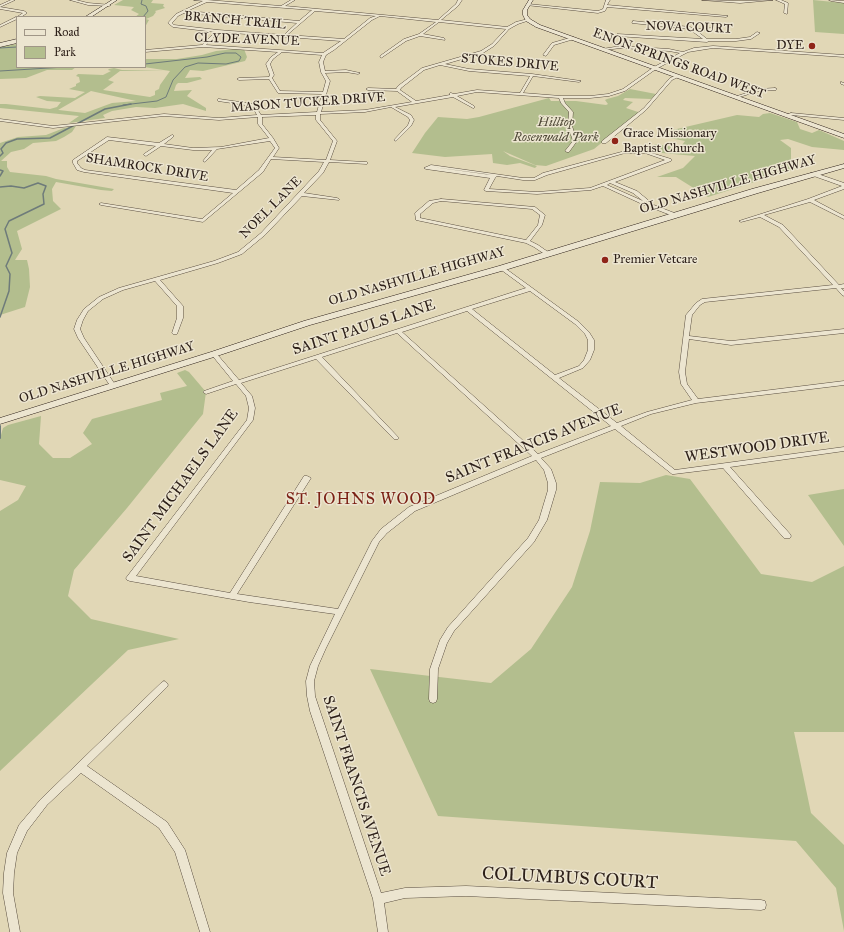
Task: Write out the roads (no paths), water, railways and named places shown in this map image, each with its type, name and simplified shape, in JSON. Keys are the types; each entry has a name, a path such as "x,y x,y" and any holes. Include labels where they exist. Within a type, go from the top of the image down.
{"main road":[{"path":"90,16 108,6 115,0"},
{"path":"528,20 525,13 530,2"},
{"name":"ENON SPRINGS ROAD WEST","path":"528,20 543,27 844,136"},
{"path":"0,45 16,41"},
{"name":"OLD NASHVILLE HIGHWAY","path":"3,420 214,354 307,323 502,268 675,215 844,166"}],"street":[{"path":"0,7 13,0"},
{"path":"72,0 83,4 108,6"},
{"path":"196,0 380,15 508,28"},
{"name":"BRANCH TRAIL","path":"207,0 177,15 170,23 173,26 218,31 344,40"},
{"path":"282,7 293,0"},
{"path":"381,57 405,40 420,35 440,21 460,0"},
{"path":"530,2 593,12 602,11 608,0"},
{"path":"704,0 740,2 771,0"},
{"path":"778,0 787,4 786,13"},
{"path":"831,0 844,2"},
{"path":"606,6 726,16"},
{"path":"0,7 25,13 21,16"},
{"path":"285,35 314,10"},
{"path":"183,12 301,22"},
{"path":"318,114 323,93 328,81 323,72 321,62 324,54 371,19 380,15"},
{"path":"0,26 16,19"},
{"path":"398,90 399,87 406,81 423,70 482,52 493,45 508,28 517,23 528,20"},
{"path":"633,22 682,26 693,30 713,47"},
{"path":"693,30 712,29"},
{"path":"203,46 218,31"},
{"name":"NOVA COURT","path":"617,35 705,40 745,39 758,33"},
{"path":"420,35 444,39"},
{"path":"545,55 553,44 573,38"},
{"name":"CLYDE AVENUE","path":"146,51 203,46 324,54"},
{"path":"604,49 621,47 669,50 684,53"},
{"name":"MASON TUCKER DRIVE","path":"0,120 52,127 164,115 219,119 318,114 365,111 393,107 451,94 477,91 561,97 590,97 609,95 630,87 655,68 694,49 713,47 844,56"},
{"path":"282,51 272,58 268,64 272,75 270,78 279,92 323,93"},
{"name":"STOKES DRIVE","path":"440,64 469,70 532,75 579,81"},
{"path":"323,72 346,71 358,73"},
{"path":"521,94 532,75"},
{"path":"604,142 645,109 671,79 678,76"},
{"path":"239,79 270,78"},
{"path":"368,89 398,90 415,102"},
{"path":"736,97 760,90 775,89"},
{"path":"451,94 472,107"},
{"path":"561,97 563,103 571,112 570,126 575,141 572,147 567,151"},
{"path":"101,204 203,221 261,171 277,148 260,124 260,116 253,105 219,100"},
{"path":"393,107 410,116 412,120 410,125 396,140"},
{"name":"NOEL LANE","path":"113,386 81,338 77,329 86,310 101,298 121,289 216,262 240,253 263,234 321,172 327,161 334,141 318,120 318,114"},
{"path":"787,115 796,114 844,119"},
{"path":"0,126 8,121"},
{"path":"146,155 172,136"},
{"name":"SHAMROCK DRIVE","path":"158,146 108,138 75,160 75,162 79,169 237,192"},
{"path":"158,146 193,150 272,139"},
{"path":"205,161 216,148"},
{"path":"495,176 486,173 431,166 426,168 495,176 535,179 545,174 632,151 659,156 669,160 591,189 537,193 486,190 495,176"},
{"path":"270,158 365,163"},
{"path":"813,174 844,186"},
{"path":"611,182 633,192 651,205"},
{"path":"604,185 675,215"},
{"path":"741,221 810,200 844,186"},
{"path":"625,194 633,192"},
{"path":"300,194 337,199"},
{"path":"527,242 540,225 543,215 534,208 441,200 431,202 417,214 418,219 424,221 527,242 548,254"},
{"path":"810,200 844,218"},
{"path":"760,215 781,226 841,286 844,294"},
{"path":"502,268 577,323 587,333 591,340 591,350 587,360 581,367 555,377"},
{"path":"156,279 180,306 180,318 175,333"},
{"path":"696,401 682,378 688,319 690,312 698,304 704,300 841,286"},
{"name":"SAINT PAULS LANE","path":"206,392 530,289"},
{"path":"468,309 615,425"},
{"path":"398,331 537,457 547,469 552,483 551,498 543,520 531,540 451,629 444,642 434,669 433,699"},
{"path":"687,337 731,343 844,331"},
{"name":"SAINT MICHAELS LANE","path":"214,354 249,396 252,408 250,420 130,578 232,596 340,612"},
{"path":"318,357 396,438"},
{"name":"SAINT FRANCIS AVENUE","path":"383,932 378,899 311,696 310,681 314,666 376,541 397,519 418,506 615,425 649,413 696,401 844,383"},
{"name":"WESTWOOD DRIVE","path":"615,425 674,472 844,449"},
{"path":"725,465 787,536"},
{"path":"232,596 307,478"},
{"path":"15,932 8,893 9,873 12,853 16,840 23,828 44,802 164,685"},
{"path":"80,766 164,826 180,850 205,932"},
{"name":"COLUMBUS COURT","path":"378,899 405,893 466,891 761,906"}],"waterway":[{"path":"142,0 141,4 146,6 148,11 144,16"},
{"path":"0,48 16,47"},
{"path":"130,104 157,101 166,97 173,80 185,67 198,63 226,64 239,61 241,57 236,53 225,53 207,57 146,64"},
{"path":"0,71 49,68"},
{"path":"0,156 3,153 1,149 6,143 17,139 50,138 105,109 130,104"},
{"path":"123,105 130,104"},
{"path":"0,170 3,171 0,176"},
{"path":"0,187 11,186 24,188 38,183 46,186 43,194 44,204 9,221 5,229 12,253 6,266 10,274 9,291 0,317"},
{"path":"0,426 0,438"}],"place":[{"name":"DYE","path":"812,46"},
{"name":"Grace Missionary Baptist Church","path":"615,141"},
{"name":"Premier Vetcare","path":"605,260"}],"district":[{"name":"ST. JOHNS WOOD","path":"361,500"}],"park label":[{"name":"Hilltop Rosenwald Park","path":"556,130"}]}
